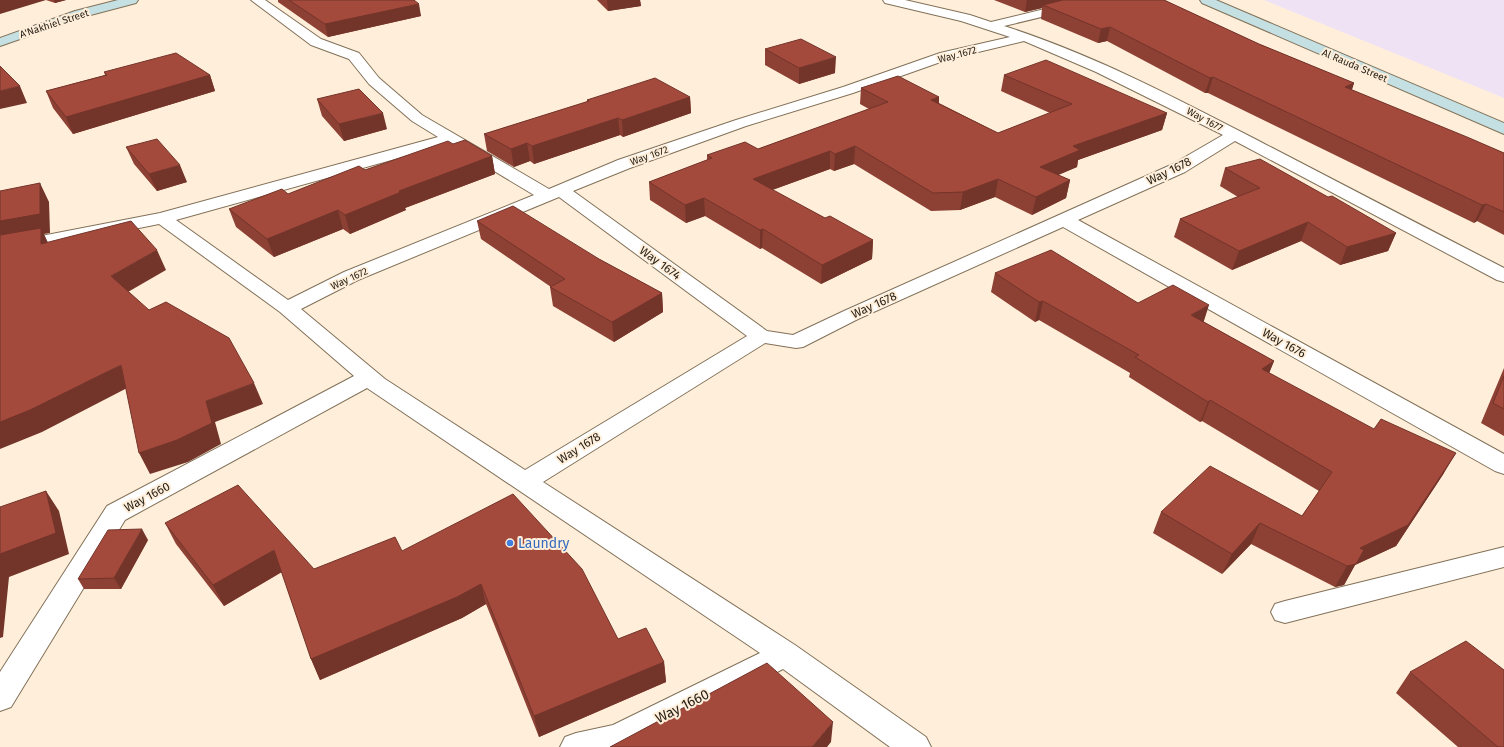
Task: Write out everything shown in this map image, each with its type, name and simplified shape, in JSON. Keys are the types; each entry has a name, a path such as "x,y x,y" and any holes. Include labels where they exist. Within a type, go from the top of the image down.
{"main road":[{"name":"A'Nakhiel Street","path":"0,42 79,14 132,0"},
{"name":"Al Rauda Street","path":"1206,0 1504,129"}],"street":[{"name":"Way 1674","path":"257,0 316,42 354,56 374,81 417,118 451,138 553,192 761,336"},
{"name":"Way 1677","path":"889,0 965,18 1024,37 1108,72 1196,114 1504,276"},
{"path":"990,26 1075,5 1076,2 1073,0"},
{"name":"Way 1672","path":"287,308 351,276 624,164 741,123 848,90 945,56 1024,37"},
{"name":"Way 1678","path":"524,482 761,336 796,342 851,315 1179,168 1235,135"},
{"path":"0,250 162,218 451,138"},
{"path":"162,218 287,308 370,377 524,482 785,654 915,747"},
{"name":"Way 1676","path":"1064,220 1504,465"},
{"name":"Way 1660","path":"0,698 116,513 370,377"},
{"path":"1285,612 1504,557"},
{"name":"Way 1660","path":"576,747 618,738 785,654"}],"shaded area":[{"path":"1264,0 1504,0 1504,98"}],"building":[{"path":"289,0 414,0 419,4 325,24"},
{"path":"1063,0 1164,0 1259,44 1354,83 1345,87 1504,153 1504,212 1486,204 1482,205 1213,77 1210,78 1110,27 1101,29 1043,5"},
{"path":"801,39 836,57 799,68 765,49"},
{"path":"176,53 210,75 66,117 46,91 107,75 104,72"},
{"path":"1046,60 1167,113 1073,146 1080,150 1040,167 1070,180 1036,197 998,179 963,192 933,193 855,146 835,154 830,151 753,179 825,218 830,216 873,240 822,265 763,229 760,230 704,198 685,205 649,182 712,158 707,155 745,142 758,149 888,102 861,88 898,76 939,97 931,100 998,133 1072,104 1004,75"},
{"path":"0,66 20,86 0,91"},
{"path":"655,78 690,97 622,120 618,118 532,146 527,143 511,149 484,134 589,101 587,100"},
{"path":"359,89 383,113 339,124 317,99"},
{"path":"157,139 180,165 149,174 126,147"},
{"path":"465,140 492,156 399,191 401,192 345,215 338,210 267,239 229,209 282,189 288,194 359,166 365,170 448,141 453,144"},
{"path":"1260,159 1328,197 1332,196 1396,233 1347,247 1308,222 1239,251 1180,219 1260,188 1225,168"},
{"path":"40,183 40,214 0,221 0,191"},
{"path":"513,206 599,259 662,293 612,322 550,287 565,279 477,221"},
{"path":"131,221 157,250 111,276 149,310 166,302 229,338 254,383 206,401 212,423 177,440 139,453 121,365 30,410 0,422 0,235 41,228 41,244"},
{"path":"1051,250 1138,303 1173,285 1209,305 1191,315 1274,361 1262,369 1374,429 1381,419 1456,453 1408,525 1360,548 1364,550 1356,564 1347,566 1260,523 1232,554 1161,512 1210,466 1302,516 1332,472 1210,400 1208,402 1135,357 1139,355 1043,301 1039,302 995,273"},
{"path":"1504,376 1504,409 1493,403"},
{"path":"238,485 314,569 395,537 402,551 513,494 582,569 618,639 646,628 664,662 534,716 481,584 457,597 311,659 274,550 213,585 165,523"},
{"path":"46,491 56,533 0,554 0,507"},
{"path":"142,529 114,578 78,579 108,530"},
{"path":"1466,641 1504,670 1504,747 1498,747 1410,672"},
{"path":"767,663 833,722 812,747 610,747"}],"place":[{"name":"Laundry","path":"510,543"}]}
